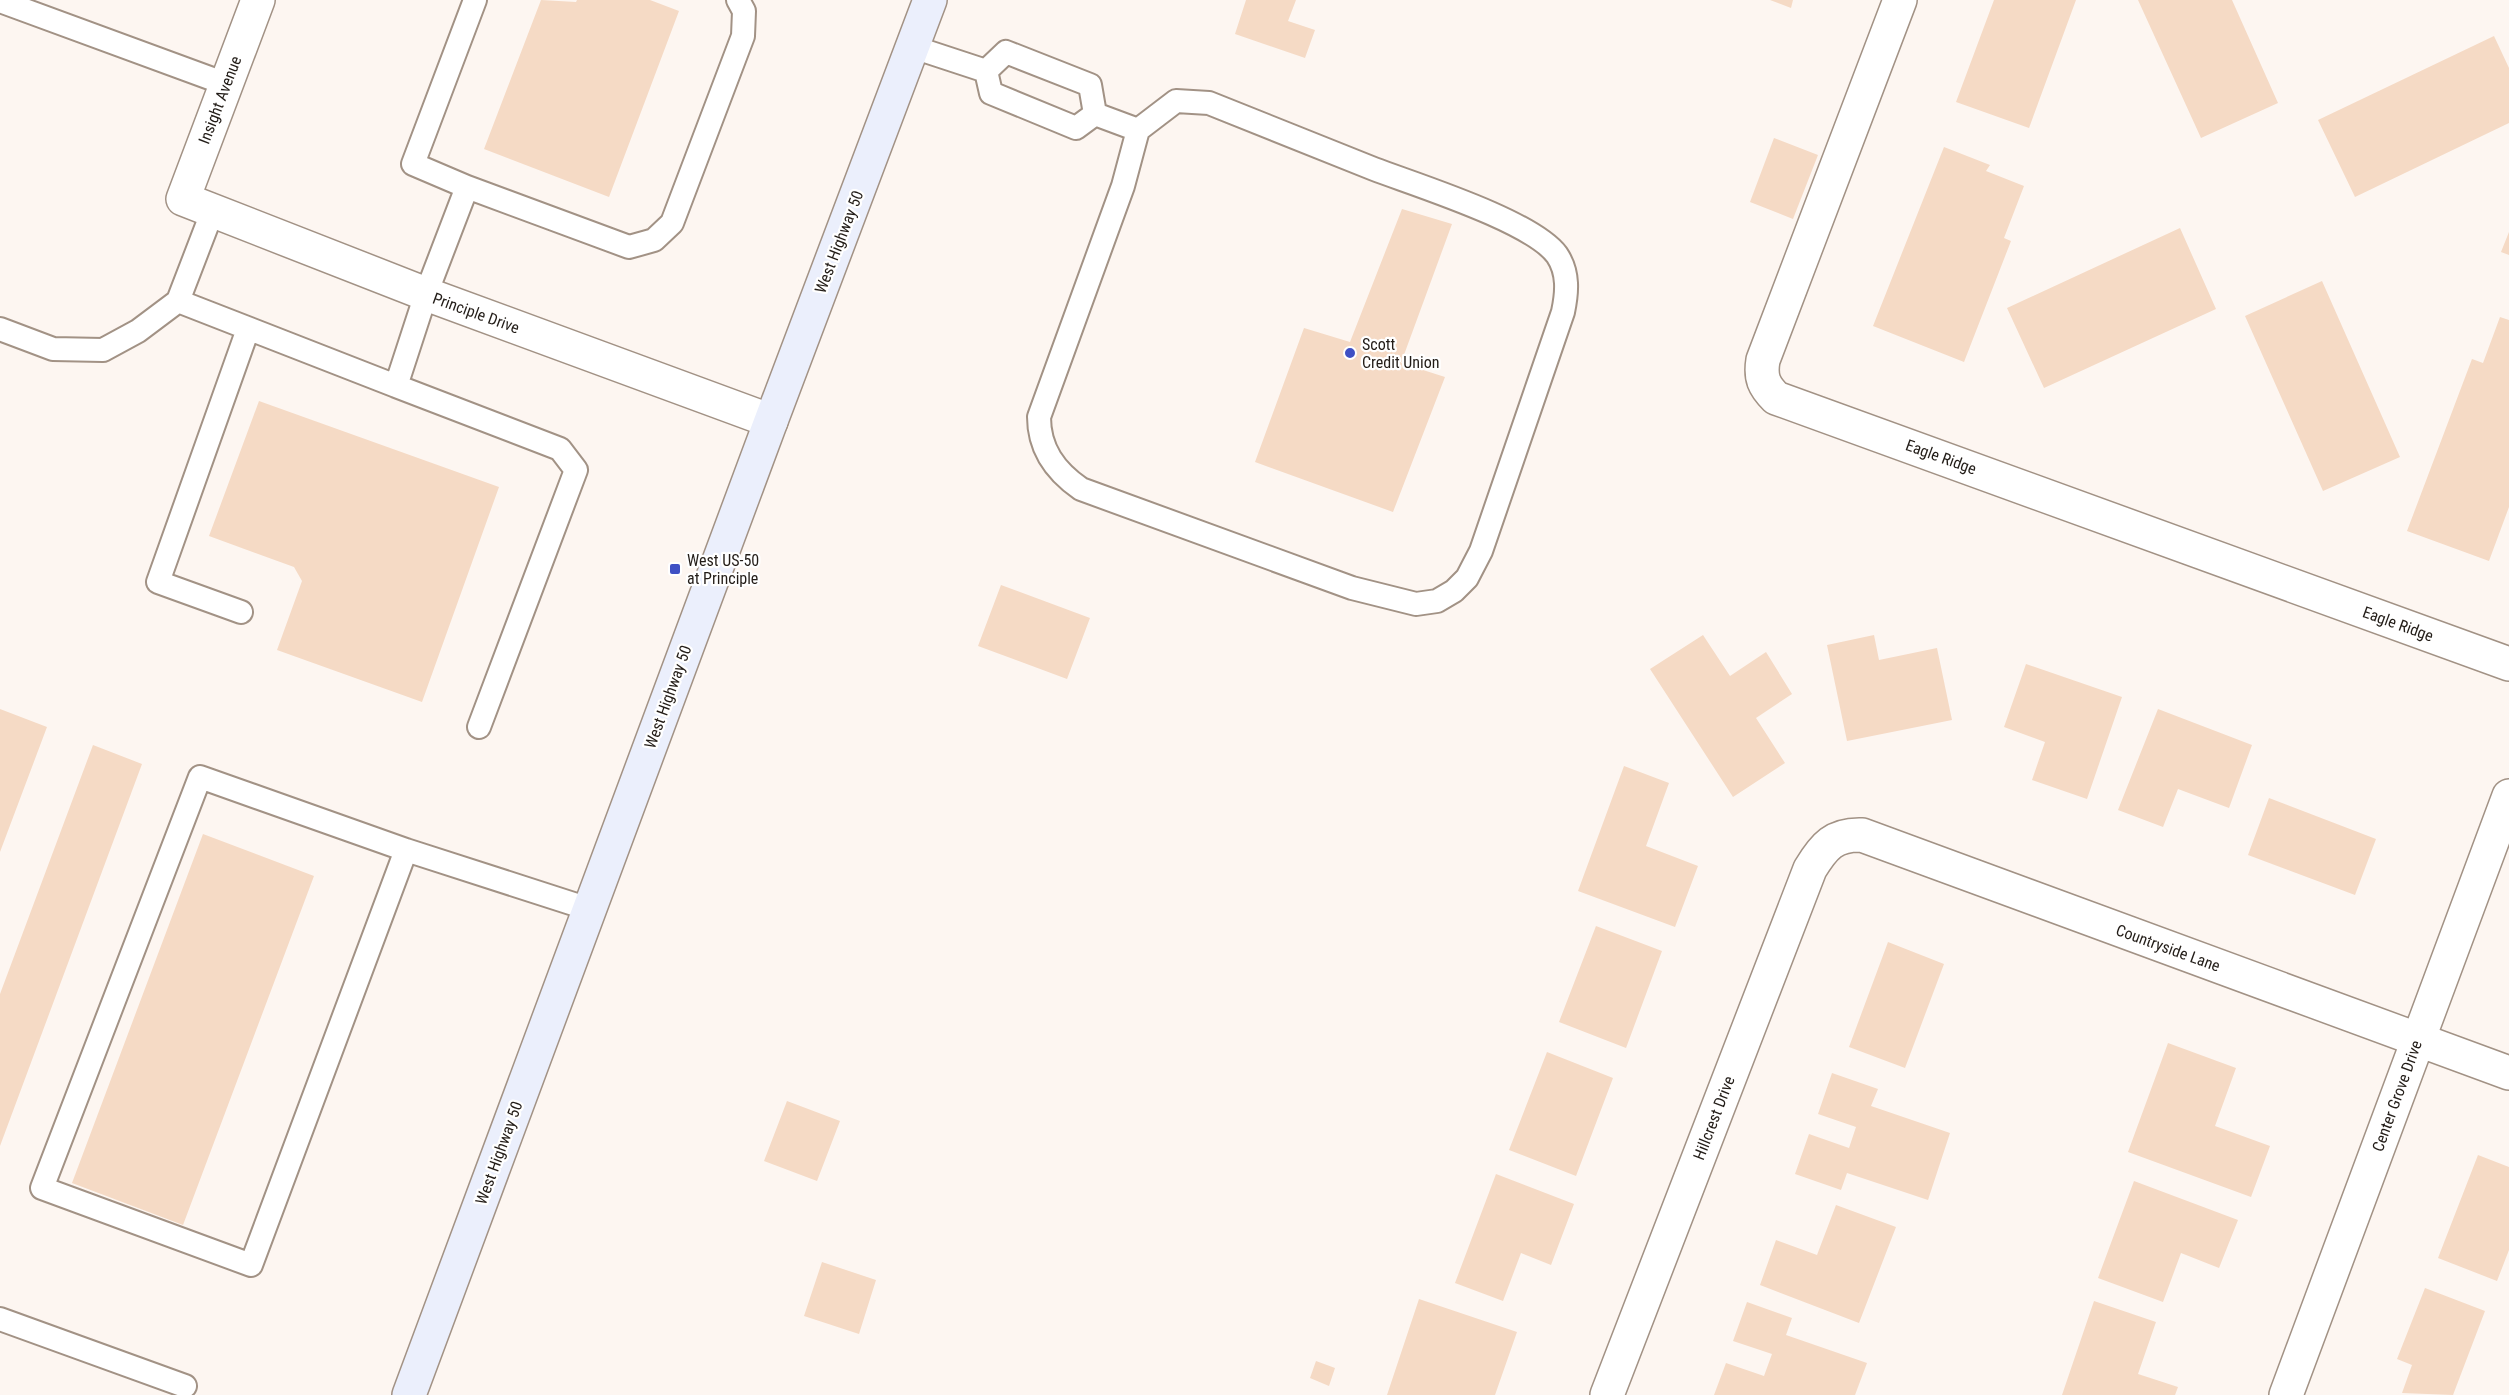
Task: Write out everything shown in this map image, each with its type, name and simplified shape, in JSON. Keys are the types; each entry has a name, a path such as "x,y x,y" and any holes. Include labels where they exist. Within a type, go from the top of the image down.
{"main road":[{"name":"West Highway 50","path":"409,1395 930,0"}],"street":[{"name":"Insight Avenue","path":"183,199 258,0"},
{"name":"Eagle Ridge","path":"1900,0 1763,360 1761,374 1765,387 1776,398 2509,664"},
{"name":"Principle Drive","path":"183,199 426,294 771,421"},
{"name":"Center Grove Drive","path":"2286,1395 2509,796"},
{"name":"Countryside Lane","path":"1827,844 1851,835 1862,835 2509,1073"},
{"name":"Hillcrest Drive","path":"1607,1395 1810,869 1827,844"}],"lane":[{"path":"475,0 413,164 466,187 629,247 654,240 672,223 743,36 744,11 738,0"},
{"path":"0,2 226,84"},
{"path":"913,46 987,71"},
{"path":"987,71 1006,52 1090,85 1095,114"},
{"path":"987,71 991,93 1076,128 1095,114"},
{"path":"1176,101 1209,103 1514,224 1531,232 1557,256 1565,274 1567,288 1563,312 1481,551 1467,578 1454,591 1437,601 1416,604 1352,588 1081,489 1064,477 1053,465 1039,434 1039,417 1113,215 1138,130 1176,101"},
{"path":"1095,114 1138,130"},
{"path":"396,386 426,294 466,187"},
{"path":"0,329 53,349 103,350 138,330 178,301 213,210"},
{"path":"178,301 560,449 576,470 479,727"},
{"path":"241,612 158,582 248,329"},
{"path":"406,850 251,1265 42,1188 201,777 406,850 589,909"},
{"path":"0,1318 185,1386"}],"building":[{"path":"541,0 576,2 577,0 650,0 679,11 609,197 484,149"},
{"path":"1246,0 1296,0 1288,21 1315,30 1305,58 1235,34"},
{"path":"1770,0 1793,0 1791,8"},
{"path":"1994,0 2076,0 2029,128 1956,102"},
{"path":"2138,0 2232,0 2278,103 2201,138"},
{"path":"2494,36 2509,68 2509,123 2355,197 2318,120"},
{"path":"1774,138 1818,155 1793,219 1750,202"},
{"path":"1944,147 1990,165 1986,171 2024,186 2004,238 2011,241 1964,362 1873,326"},
{"name":"Scott Credit Union","path":"1402,209 1452,224 1401,363 1445,377 1393,512 1255,462 1304,328 1350,342"},
{"path":"2180,228 2216,309 2044,388 2007,308"},
{"path":"2509,232 2509,255 2501,252"},
{"path":"2322,281 2400,457 2323,491 2245,316"},
{"path":"2500,317 2509,320 2509,507 2489,561 2407,531 2472,359 2483,363"},
{"path":"259,401 499,487 422,702 277,650 302,581 294,567 209,536"},
{"path":"1001,585 1090,618 1067,679 978,646"},
{"path":"1703,635 1730,676 1766,652 1792,694 1756,718 1785,763 1733,797 1650,669"},
{"path":"1874,635 1879,660 1937,648 1952,720 1847,741 1827,645"},
{"path":"2026,664 2122,697 2087,799 2032,780 2045,742 2004,727"},
{"path":"0,709 47,727 0,852"},
{"path":"2158,709 2252,745 2229,808 2178,789 2163,827 2118,810"},
{"path":"93,745 142,764 0,1146 0,994"},
{"path":"1624,766 1669,783 1646,846 1698,866 1675,927 1578,891"},
{"path":"2269,798 2376,839 2355,895 2248,855"},
{"path":"203,834 314,876 183,1225 72,1183"},
{"path":"1596,926 1662,951 1626,1048 1559,1022"},
{"path":"1888,942 1944,964 1905,1068 1849,1047"},
{"path":"2168,1043 2236,1068 2215,1126 2270,1146 2251,1197 2128,1152"},
{"path":"1547,1052 1613,1078 1576,1176 1509,1150"},
{"path":"1832,1073 1878,1089 1871,1106 1950,1133 1928,1200 1847,1173 1841,1190 1795,1174 1809,1134 1849,1148 1856,1127 1818,1114"},
{"path":"787,1101 840,1121 817,1181 764,1161"},
{"path":"2478,1155 2509,1167 2509,1250 2497,1281 2438,1258"},
{"path":"1496,1174 1574,1204 1551,1265 1521,1253 1503,1301 1455,1283"},
{"path":"2134,1181 2238,1220 2219,1268 2181,1253 2163,1302 2098,1278"},
{"path":"1836,1205 1896,1227 1859,1323 1760,1285 1776,1240 1817,1255"},
{"path":"822,1262 876,1280 859,1334 804,1316"},
{"path":"2425,1288 2485,1311 2453,1395 2402,1393 2412,1365 2397,1359"},
{"path":"1419,1299 1517,1332 1495,1395 1387,1395"},
{"path":"2094,1301 2156,1322 2138,1374 2178,1387 2175,1395 2062,1395"},
{"path":"1747,1302 1792,1318 1786,1335 1867,1363 1855,1395 1714,1395 1726,1363 1764,1376 1772,1354 1733,1341"},
{"path":"1316,1361 1335,1368 1329,1386 1310,1378"}],"place":[{"name":"Scott Credit Union","path":"1350,353"},
{"name":"West US-50 at Principle","path":"675,569"}]}
